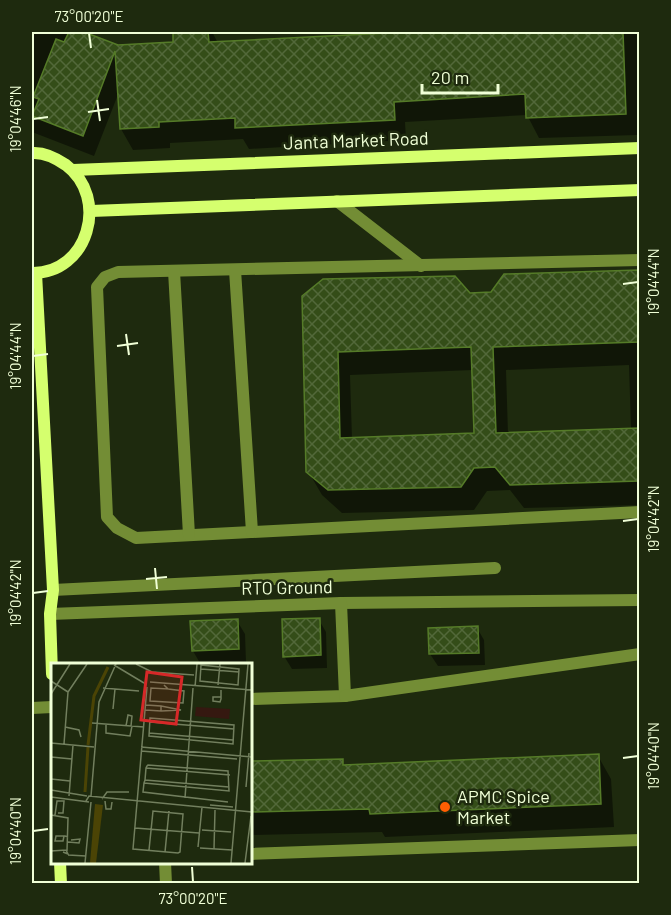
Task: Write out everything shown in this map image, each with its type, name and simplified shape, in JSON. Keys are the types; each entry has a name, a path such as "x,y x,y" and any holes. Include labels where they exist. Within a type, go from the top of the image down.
{"main road":[{"name":"Janta Market Road","path":"73,170 639,148"},
{"path":"32,153 57,159 73,170 88,196 90,211 89,226 84,240 75,253 50,270 34,273 53,590 50,614 52,663"},
{"path":"90,211 639,190"},
{"path":"60,864 61,884"}],"street":[{"path":"337,201 420,266"},
{"path":"639,260 118,272 105,277 98,287 107,517 117,528 136,538 639,512"},
{"path":"235,270 252,532"},
{"path":"174,271 189,535"},
{"path":"53,590 495,568"},
{"path":"341,603 639,600"},
{"name":"RTO Ground","path":"50,614 341,603 345,696"},
{"path":"252,699 345,696 639,654"},
{"path":"32,708 51,707"},
{"path":"252,854 639,840"},
{"path":"165,864 166,884"}],"building":[{"path":"69,32 84,32 118,45 173,42 173,32 208,32 209,42 407,32 623,32 626,114 526,118 525,94 394,102 395,120 235,128 235,118 159,122 159,127 120,129 115,51 83,136 32,116 39,99 33,97 56,39 64,42"},
{"path":"639,270 639,342 493,347 496,433 639,428 639,481 510,485 495,467 474,468 461,487 328,490 306,472 302,296 323,279 455,276 470,293 491,292 504,274","holes":["471,347 474,433 340,438 338,352"]},
{"path":"320,618 321,655 283,657 282,619"},
{"path":"238,619 239,649 192,651 190,621"},
{"path":"478,626 479,653 429,654 428,628"},
{"path":"599,754 601,804 370,814 369,809 252,812 252,761 343,759 343,765"}],"place":[{"name":"APMC Spice Market","path":"445,807"}]}
